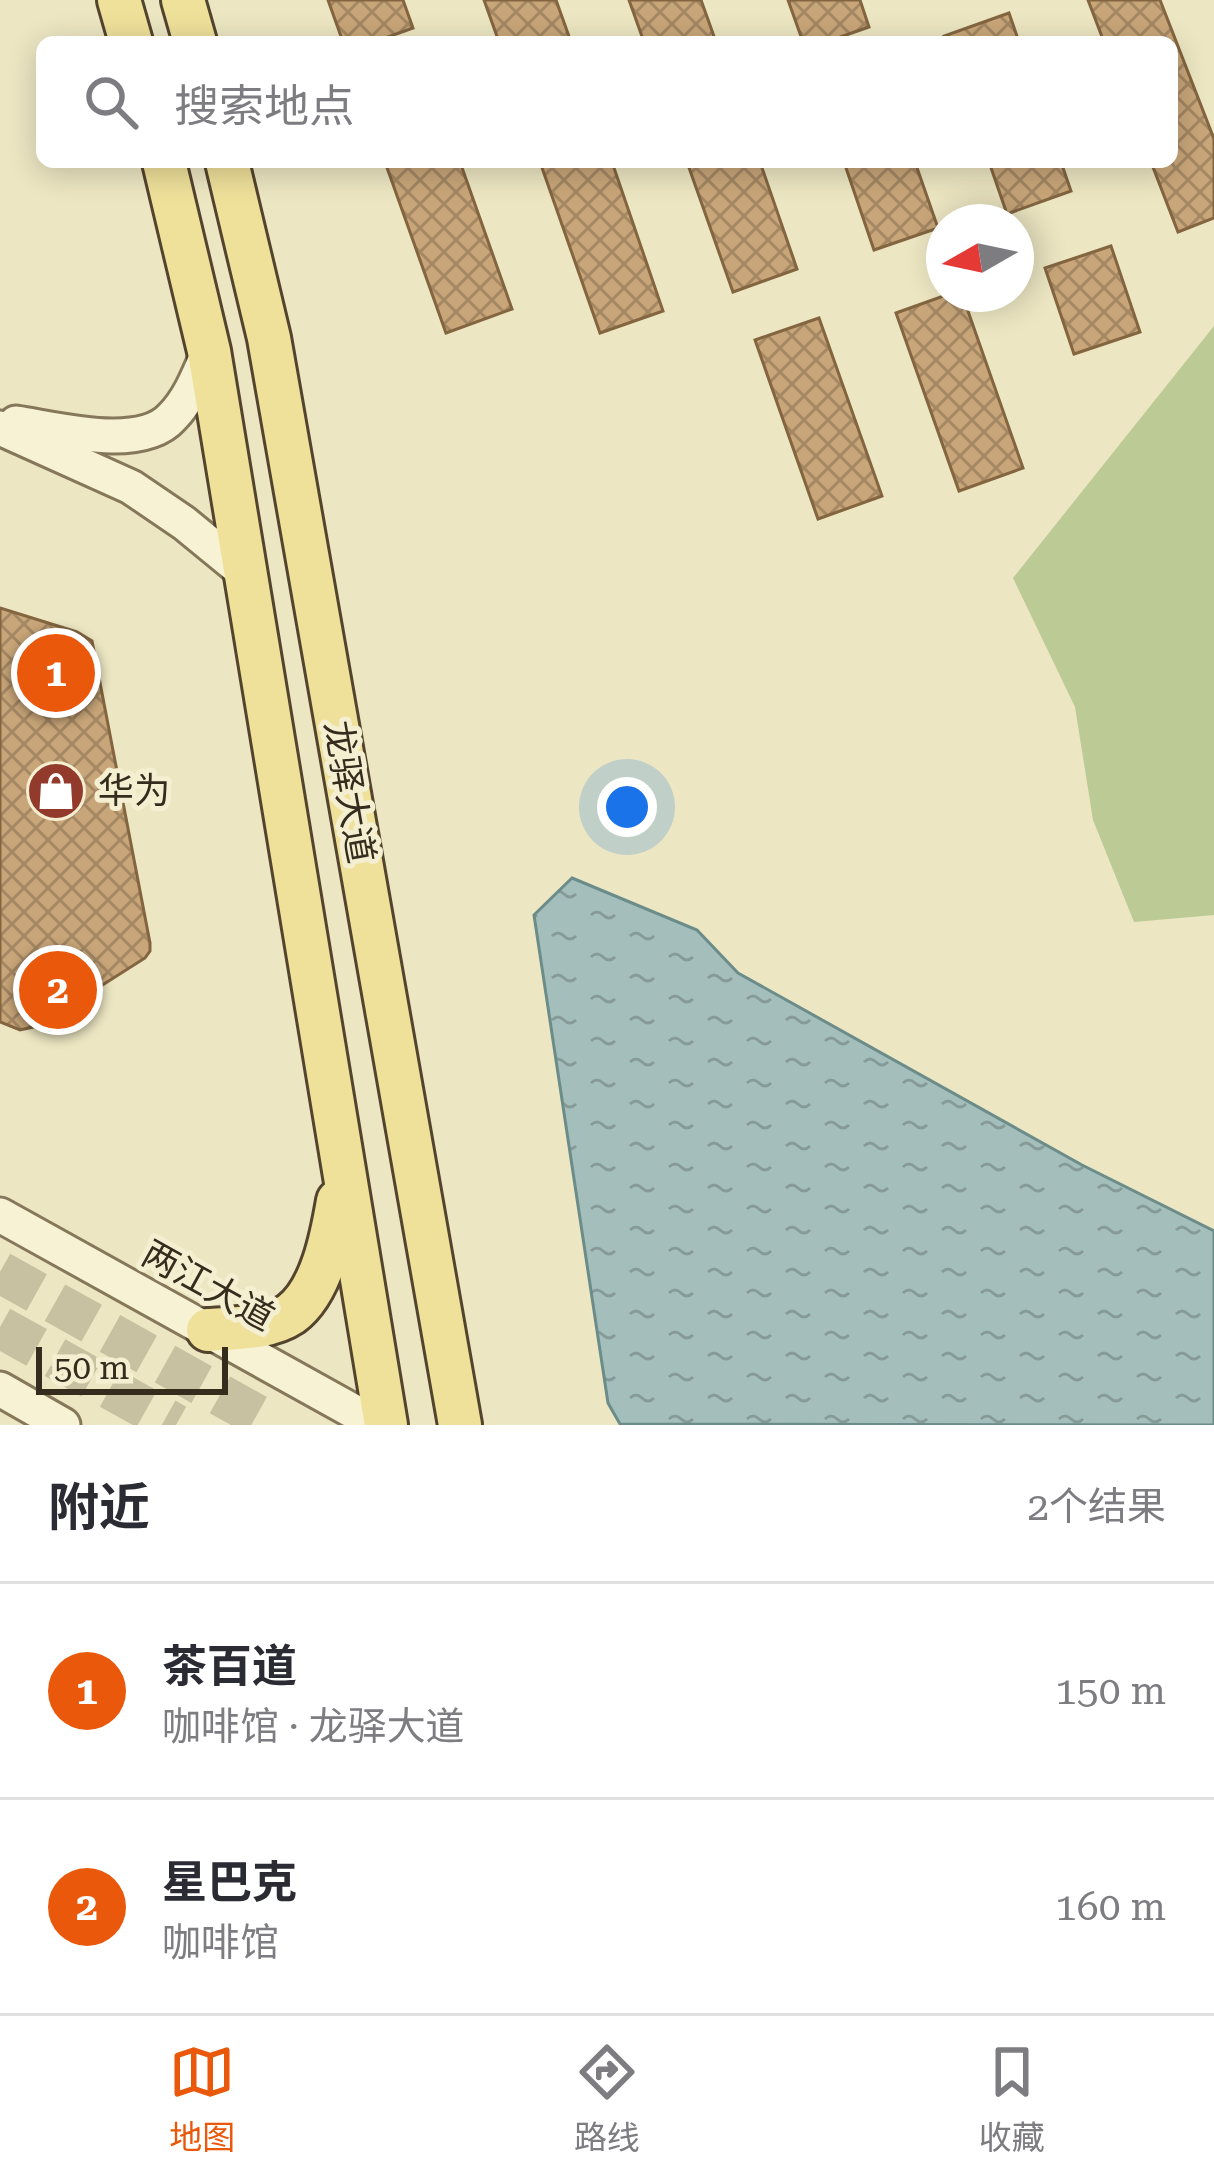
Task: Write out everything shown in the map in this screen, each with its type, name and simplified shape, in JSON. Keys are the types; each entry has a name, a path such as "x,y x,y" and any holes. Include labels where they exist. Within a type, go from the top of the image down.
{"main road":[{"path":"119,0 129,36"},
{"path":"183,0 193,36"},
{"name":"龙驿大道","path":"165,168 209,351 382,1425"},
{"name":"龙驿大道","path":"228,168 269,338 460,1425"},
{"path":"208,1330 260,1325 291,1314 312,1288 330,1247 343,1171"}],"street":[{"path":"0,424 138,435 168,423 185,401 209,351"},
{"path":"0,424 131,487 245,573"},
{"name":"两江大道","path":"0,1215 382,1425"},
{"path":"0,1389 63,1425"}],"green space":[{"path":"1214,326 1214,915 1134,922 1093,820 1075,707 1013,578"}],"water":[{"path":"572,878 697,930 738,973 1082,1165 1214,1231 1214,1425 620,1424 608,1403 534,915"}],"building":[{"path":"328,0 403,0 413,28 391,36 341,36"},
{"path":"484,0 556,0 569,36 497,36"},
{"path":"629,0 701,0 714,36 642,36"},
{"path":"788,0 860,0 869,27 843,36 801,36"},
{"path":"1088,0 1160,0 1174,36 1102,36"},
{"path":"1009,13 1017,36 944,36"},
{"path":"1178,46 1214,139 1214,218 1178,232 1153,168 1178,168"},
{"path":"387,168 462,168 512,309 446,333"},
{"path":"542,168 614,168 663,311 600,333"},
{"path":"689,168 762,168 797,269 733,292"},
{"path":"846,168 917,168 930,204 926,204 926,232 874,250"},
{"path":"991,168 1063,168 1071,191 1034,204 1004,204"},
{"path":"1111,246 1140,332 1074,354 1045,268"},
{"path":"926,302 926,312 968,312 1023,468 959,491 896,313"},
{"path":"819,318 882,496 818,519 755,340"},
{"path":"0,608 92,641 150,943 145,958 38,1026 20,1030 0,1022"}],"tunnel":[{"path":"0,1272 274,1425"},
{"path":"0,1327 176,1425"}],"place":[{"name":"茶百道","path":"56,673"},
{"name":"华为","path":"56,791"},
{"name":"星巴克","path":"58,990"}]}
